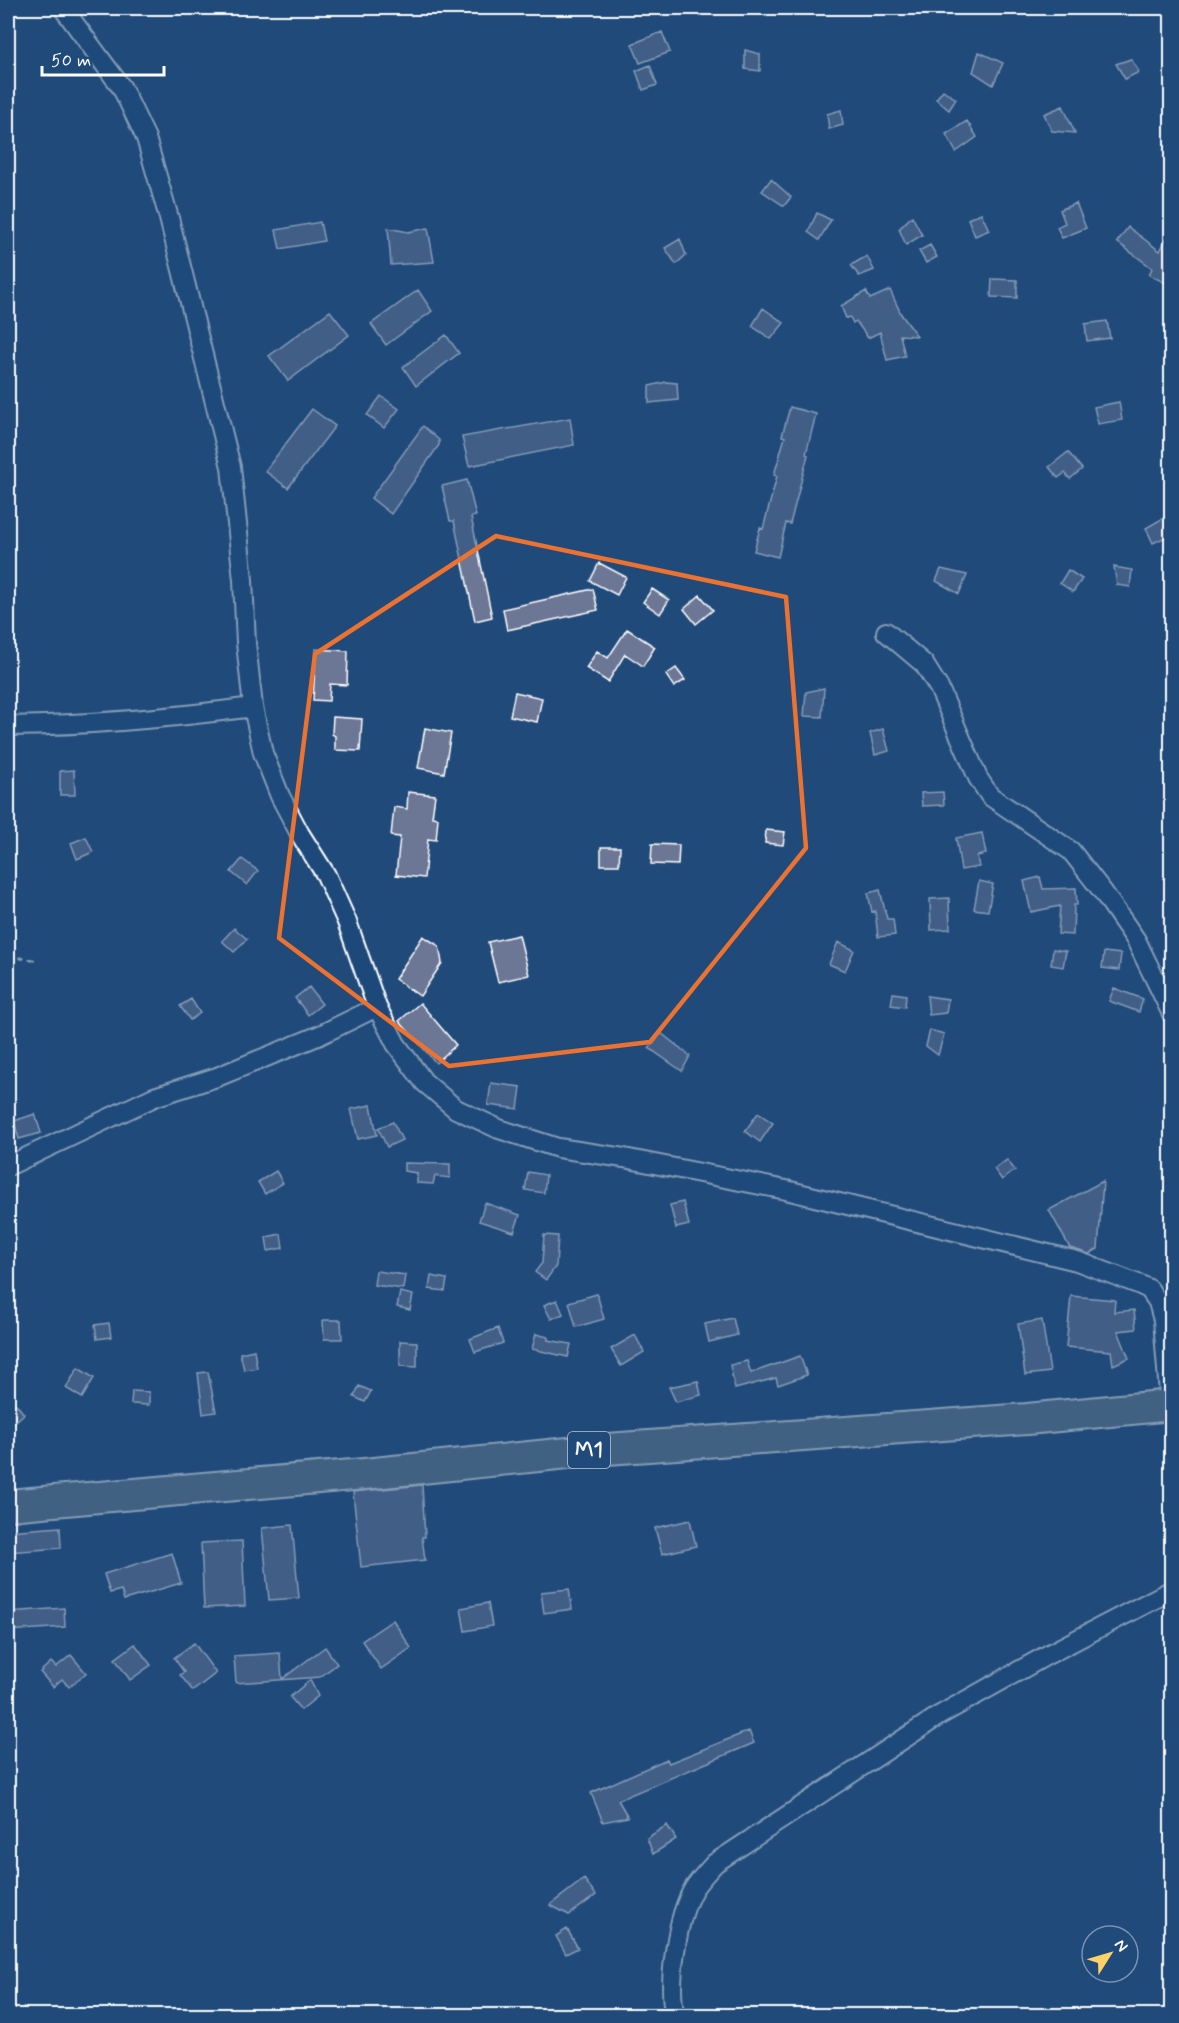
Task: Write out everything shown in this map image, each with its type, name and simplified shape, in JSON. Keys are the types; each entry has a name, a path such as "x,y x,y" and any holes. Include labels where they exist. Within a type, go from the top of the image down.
{"highway":[{"name":"M1","path":"8,1505 364,1474 607,1449 1015,1420 1171,1405"}],"street":[{"path":"63,8 122,88 146,138 169,218 231,467 253,707 264,753 280,796 300,834 326,875 347,922 377,1007 396,1044 424,1082 456,1110 499,1129 558,1148 624,1158 786,1191 1077,1261 1138,1284 1165,1297 1163,1320 1171,1405"},
{"path":"886,632 924,664 939,687 974,770 990,796 1071,851 1102,892 1136,940 1172,1014"},
{"path":"8,726 173,718 253,707"},
{"path":"8,1166 154,1097 217,1077 320,1035 377,1007"},
{"path":"675,2016 672,2003 673,1965 683,1916 694,1888 715,1863 940,1715 1049,1654 1172,1590"}],"path":[{"path":"8,956 39,961"}],"highlighted area":[{"path":"496,536 786,597 806,848 650,1042 449,1066 279,938 315,654"}],"building":[{"path":"662,32 670,52 640,63 632,44"},
{"path":"745,50 760,54 760,71 745,69"},
{"path":"979,52 1003,63 993,85 973,72"},
{"path":"1131,59 1139,72 1125,79 1116,64"},
{"path":"650,65 657,85 643,90 636,71"},
{"path":"943,90 956,99 949,110 936,99"},
{"path":"1063,106 1075,133 1052,131 1044,114"},
{"path":"841,110 843,125 829,129 827,114"},
{"path":"967,121 977,137 956,152 946,134"},
{"path":"771,179 791,197 784,206 762,191"},
{"path":"1076,203 1086,228 1062,238 1057,227 1065,223 1060,210"},
{"path":"817,213 831,220 819,240 808,232"},
{"path":"981,213 989,230 975,236 968,219"},
{"path":"912,216 922,235 906,245 899,229"},
{"path":"320,222 324,241 280,249 276,230"},
{"path":"1128,227 1160,251 1172,227 1172,286 1149,275 1152,268 1117,242"},
{"path":"388,228 408,232 428,228 434,262 391,265"},
{"path":"680,239 686,255 676,264 665,248"},
{"path":"930,245 937,257 926,263 919,251"},
{"path":"867,256 874,270 859,276 851,265"},
{"path":"992,279 1017,280 1017,298 991,297"},
{"path":"418,290 432,311 386,345 371,324"},
{"path":"890,290 901,314 917,336 900,335 905,356 887,360 880,332 868,338 856,321 853,323 850,317 846,318 841,306 866,291 870,299"},
{"path":"763,308 784,323 771,339 752,326"},
{"path":"330,311 349,335 288,381 269,356"},
{"path":"1107,321 1110,338 1087,341 1085,324"},
{"path":"446,335 459,353 416,386 403,367"},
{"path":"666,382 677,383 678,400 649,403 649,386"},
{"path":"381,396 399,409 384,428 367,415"},
{"path":"1119,402 1122,420 1098,424 1094,407"},
{"path":"790,407 816,414 790,524 786,523 778,557 754,551 760,528 763,529 777,476 774,475 785,437 782,436"},
{"path":"312,409 335,426 288,488 265,471"},
{"path":"570,418 574,445 469,466 462,437"},
{"path":"423,426 439,440 439,445 391,514 371,498"},
{"path":"1068,452 1082,469 1070,479 1065,473 1058,478 1049,467"},
{"path":"467,480 476,516 471,517 492,617 475,621 454,521 450,521 442,486"},
{"path":"1172,513 1172,534 1153,543 1146,528"},
{"path":"599,563 626,577 617,595 590,581"},
{"path":"1114,567 1132,570 1130,587 1117,585"},
{"path":"941,569 967,575 959,594 936,581"},
{"path":"1068,570 1082,579 1073,592 1060,583"},
{"path":"593,589 598,610 507,630 503,609"},
{"path":"652,589 669,600 660,614 643,602"},
{"path":"700,595 713,610 696,624 684,609"},
{"path":"627,629 655,647 643,666 625,654 608,682 586,668 597,651 608,658"},
{"path":"316,649 348,651 347,685 330,684 329,701 313,700"},
{"path":"676,668 685,680 674,687 666,675"},
{"path":"824,688 822,717 804,716 806,692"},
{"path":"515,692 542,698 537,722 510,716"},
{"path":"333,717 362,719 360,751 335,750 335,736 332,734"},
{"path":"425,728 451,733 444,773 418,768"},
{"path":"883,729 889,751 875,755 870,733"},
{"path":"74,770 75,795 60,795 60,771"},
{"path":"408,792 435,795 432,817 438,818 436,840 428,839 424,878 396,875 400,837 391,836 394,807 407,809"},
{"path":"943,792 944,805 922,806 921,793"},
{"path":"766,830 785,832 783,845 765,843"},
{"path":"982,833 986,854 977,856 979,867 961,870 956,838"},
{"path":"86,837 93,852 77,859 71,843"},
{"path":"652,844 679,845 678,865 651,864"},
{"path":"601,847 620,847 619,865 601,865"},
{"path":"242,859 258,871 247,885 231,872"},
{"path":"1040,877 1043,889 1076,888 1077,905 1074,905 1073,935 1058,934 1060,906 1031,912 1024,881"},
{"path":"979,881 993,884 988,911 974,909"},
{"path":"880,890 887,919 893,919 895,935 878,937 875,911 872,912 868,893"},
{"path":"949,898 950,929 931,930 930,899"},
{"path":"234,928 247,939 234,952 222,941"},
{"path":"519,935 529,975 498,982 488,942"},
{"path":"423,936 439,946 442,963 420,996 395,979"},
{"path":"838,942 854,950 845,971 829,964"},
{"path":"1053,949 1066,951 1063,967 1051,965"},
{"path":"1104,952 1121,954 1119,970 1102,968"},
{"path":"309,987 322,1004 308,1015 295,998"},
{"path":"1114,988 1143,999 1139,1012 1109,1001"},
{"path":"893,993 906,995 905,1007 891,1005"},
{"path":"927,996 948,999 946,1013 929,1015"},
{"path":"191,999 200,1013 190,1020 180,1006"},
{"path":"420,1003 456,1045 436,1063 399,1021"},
{"path":"930,1030 944,1034 938,1055 926,1046"},
{"path":"661,1033 690,1056 682,1071 649,1048"},
{"path":"491,1083 521,1087 518,1109 488,1105"},
{"path":"371,1105 377,1135 358,1139 351,1109"},
{"path":"758,1113 773,1123 760,1142 745,1131"},
{"path":"35,1114 41,1133 19,1139 14,1121"},
{"path":"393,1122 402,1140 387,1147 378,1128"},
{"path":"1007,1160 1015,1170 1002,1180 994,1169"},
{"path":"404,1163 450,1164 450,1178 435,1176 433,1184 417,1183 417,1173 404,1171"},
{"path":"276,1171 283,1183 265,1194 258,1182"},
{"path":"528,1172 546,1175 544,1193 525,1190"},
{"path":"1103,1181 1098,1249 1089,1254 1070,1248 1049,1210"},
{"path":"683,1202 689,1225 676,1228 670,1205"},
{"path":"485,1203 520,1215 514,1232 479,1221"},
{"path":"281,1234 283,1248 268,1251 266,1237"},
{"path":"544,1235 558,1236 556,1266 546,1280 535,1272 542,1263"},
{"path":"376,1271 405,1275 403,1289 374,1285"},
{"path":"431,1276 447,1279 445,1291 429,1289"},
{"path":"400,1292 413,1295 410,1310 397,1307"},
{"path":"597,1294 604,1319 576,1327 569,1302"},
{"path":"1071,1296 1115,1300 1114,1312 1134,1310 1136,1329 1118,1331 1129,1358 1113,1365 1111,1351 1066,1347"},
{"path":"557,1300 563,1314 551,1319 544,1305"},
{"path":"733,1318 737,1335 709,1342 705,1324"},
{"path":"323,1320 341,1320 342,1339 324,1339"},
{"path":"1042,1320 1050,1372 1025,1375 1018,1324"},
{"path":"109,1323 111,1337 97,1339 95,1325"},
{"path":"498,1328 503,1343 475,1352 470,1339"},
{"path":"536,1334 548,1337 548,1340 571,1344 568,1357 532,1349"},
{"path":"635,1335 644,1352 621,1366 611,1349"},
{"path":"400,1341 417,1342 417,1367 400,1366"},
{"path":"254,1350 257,1368 244,1370 240,1353"},
{"path":"800,1356 807,1375 778,1385 776,1378 735,1389 730,1365 747,1361 751,1373"},
{"path":"78,1368 94,1378 82,1398 66,1388"},
{"path":"208,1372 216,1412 203,1414 198,1373"},
{"path":"698,1381 701,1395 676,1402 669,1387"},
{"path":"359,1386 371,1391 365,1402 354,1397"},
{"path":"132,1391 149,1392 149,1405 131,1404"},
{"path":"16,1404 24,1414 8,1428 8,1411"},
{"path":"422,1485 425,1537 422,1537 425,1560 361,1567 353,1492"},
{"path":"690,1520 696,1546 662,1554 655,1528"},
{"path":"292,1525 299,1598 269,1600 262,1528"},
{"path":"60,1527 61,1548 8,1552 8,1531"},
{"path":"242,1541 245,1606 204,1608 201,1543"},
{"path":"172,1553 181,1583 124,1600 121,1590 110,1593 104,1574"},
{"path":"569,1589 572,1609 544,1613 541,1592"},
{"path":"488,1603 492,1626 465,1631 461,1608"},
{"path":"64,1608 65,1627 8,1631 8,1612"},
{"path":"393,1620 411,1648 381,1669 362,1641"},
{"path":"194,1643 216,1673 193,1691 180,1675 184,1672 174,1658"},
{"path":"135,1644 151,1665 130,1680 115,1659"},
{"path":"325,1647 337,1664 320,1677 236,1683 234,1656 280,1653 282,1679"},
{"path":"71,1655 86,1673 69,1687 62,1679 53,1687 40,1672 51,1662 56,1667"},
{"path":"310,1680 318,1696 301,1710 290,1697"},
{"path":"749,1731 754,1743 618,1800 628,1817 603,1822 591,1793 667,1759 669,1763"},
{"path":"667,1825 676,1839 653,1854 647,1838"},
{"path":"584,1879 596,1895 569,1915 550,1905"},
{"path":"567,1929 578,1948 566,1954 556,1936"}]}
